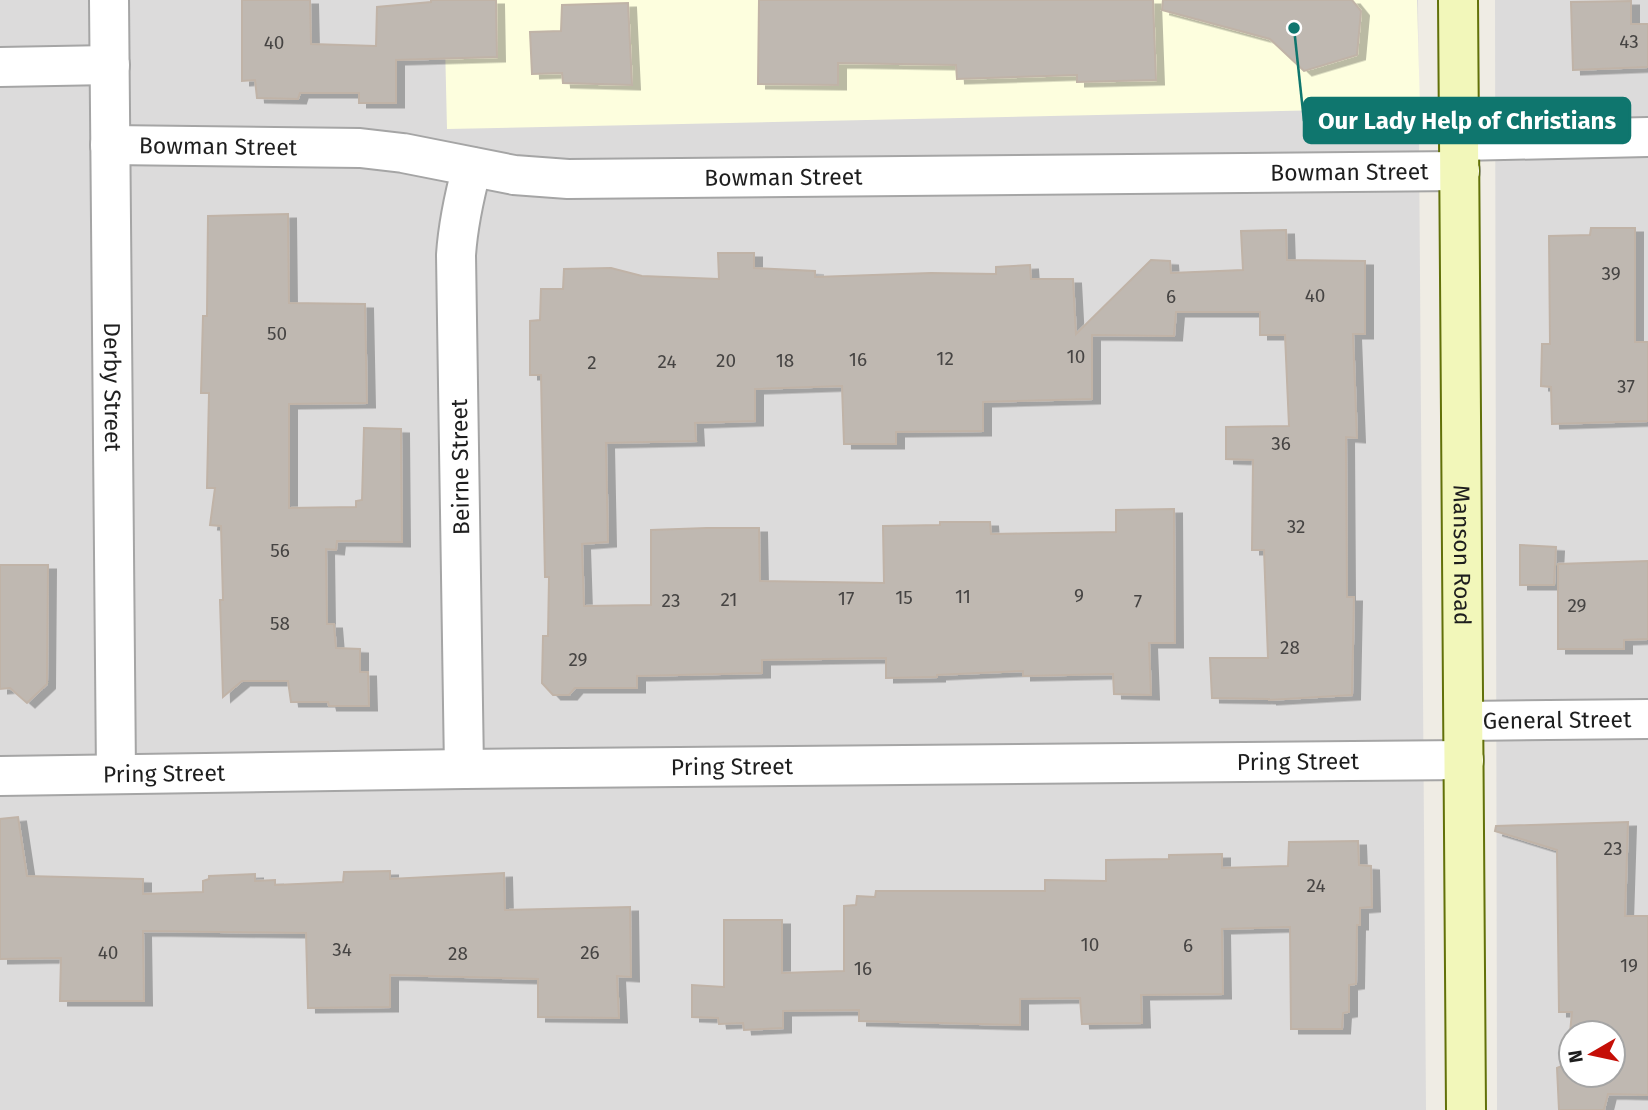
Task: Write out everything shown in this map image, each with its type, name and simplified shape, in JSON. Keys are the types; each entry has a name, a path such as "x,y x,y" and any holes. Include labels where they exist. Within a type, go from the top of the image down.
{"street":[{"name":"Derby Street","path":"109,0 116,774"},
{"name":"Manson Road","path":"1458,0 1466,1110"},
{"path":"0,67 110,65"},
{"name":"Bowman Street","path":"110,145 360,148 403,153 513,175 568,179 1460,156 1648,137"},
{"name":"Beirne Street","path":"464,769 456,255 457,230 472,167"},
{"name":"General Street","path":"1464,721 1648,719"},
{"name":"Pring Street","path":"0,776 1464,760"}],"shaded area":[{"path":"0,0 1418,0 1426,1110 0,1110"},
{"path":"444,0 1417,0 1420,108 447,129"},
{"path":"1495,0 1648,0 1648,1110 1497,1110"}],"building":[{"path":"242,0 310,0 311,44 376,46 377,7 431,0 496,0 497,57 396,60 396,103 359,103 359,93 300,93 298,99 257,98 255,80 242,81"},
{"path":"759,0 1153,0 1156,80 1077,82 1077,75 957,79 956,65 838,63 838,85 758,84"},
{"path":"1163,0 1352,0 1361,11 1357,55 1304,71 1270,39 1162,10"},
{"path":"1631,1 1631,24 1648,24 1648,67 1573,70 1571,2"},
{"path":"628,3 632,85 563,83 562,73 532,74 530,32 561,31 562,5"},
{"path":"288,214 289,303 365,304 367,403 289,404 289,508 356,507 356,501 362,500 364,428 401,429 402,542 337,541 336,550 326,549 327,624 334,624 336,648 360,649 360,672 368,672 369,706 291,702 288,681 242,681 223,697 221,526 210,525 215,488 207,488 209,393 201,393 203,316 207,316 208,216"},
{"path":"1591,228 1635,228 1635,342 1648,342 1648,421 1552,424 1551,387 1541,386 1542,344 1550,344 1549,236 1590,235"},
{"path":"1286,230 1287,260 1365,261 1365,334 1353,334 1357,438 1346,437 1347,597 1354,597 1352,695 1269,700 1212,698 1210,658 1268,658 1264,550 1252,550 1253,460 1226,459 1226,427 1289,426 1285,335 1260,335 1260,312 1176,312 1174,336 1092,335 1092,399 983,402 983,431 896,432 896,444 844,444 842,386 755,389 755,421 695,423 696,441 606,443 608,542 582,544 584,606 651,605 651,530 759,528 760,581 884,583 883,526 990,522 991,534 1116,532 1116,510 1174,509 1175,643 1149,643 1151,695 1114,694 1113,674 1023,676 1023,671 886,678 886,658 762,660 762,673 637,676 637,688 575,688 569,695 553,695 542,683 543,636 548,636 549,577 545,577 541,375 530,375 530,321 540,320 541,289 563,289 564,269 611,268 642,276 719,279 718,253 754,253 754,268 815,271 815,277 996,274 996,267 1030,265 1031,279 1073,279 1076,334 1151,260 1170,261 1171,273 1243,270 1241,231"},
{"path":"1520,545 1556,547 1554,585 1520,585"},
{"path":"1648,561 1648,639 1624,640 1624,649 1558,649 1558,564"},
{"path":"0,565 48,565 47,684 27,703 10,688 0,689"},
{"path":"18,817 27,876 143,879 143,894 203,892 203,881 209,879 209,876 255,874 255,881 275,880 275,885 343,882 344,872 390,871 390,879 504,873 505,910 630,907 631,977 617,976 619,1018 538,1017 538,979 390,975 390,1007 308,1008 306,933 143,931 144,1001 60,1001 61,958 0,959 0,819"},
{"path":"1628,822 1625,916 1648,916 1648,1095 1608,1094 1604,1110 1559,1110 1558,1089 1627,1089 1627,1019 1571,1019 1572,1012 1559,1012 1557,850 1495,831 1496,826"},
{"path":"1358,841 1359,865 1371,866 1372,907 1360,908 1360,925 1357,925 1356,984 1349,985 1349,1012 1343,1013 1342,1029 1291,1029 1290,927 1222,929 1223,994 1141,995 1142,1023 1082,1024 1080,998 1020,999 1020,1025 859,1021 859,1010 783,1011 783,1028 744,1030 743,1023 719,1024 718,1018 692,1017 692,985 724,987 724,920 782,920 782,973 844,971 844,906 856,905 857,896 875,897 876,891 1045,891 1045,880 1106,881 1106,860 1169,859 1169,855 1222,854 1222,868 1288,866 1289,842"}],"place":[{"name":"Our Lady Help of Christians","path":"1294,28"}]}
